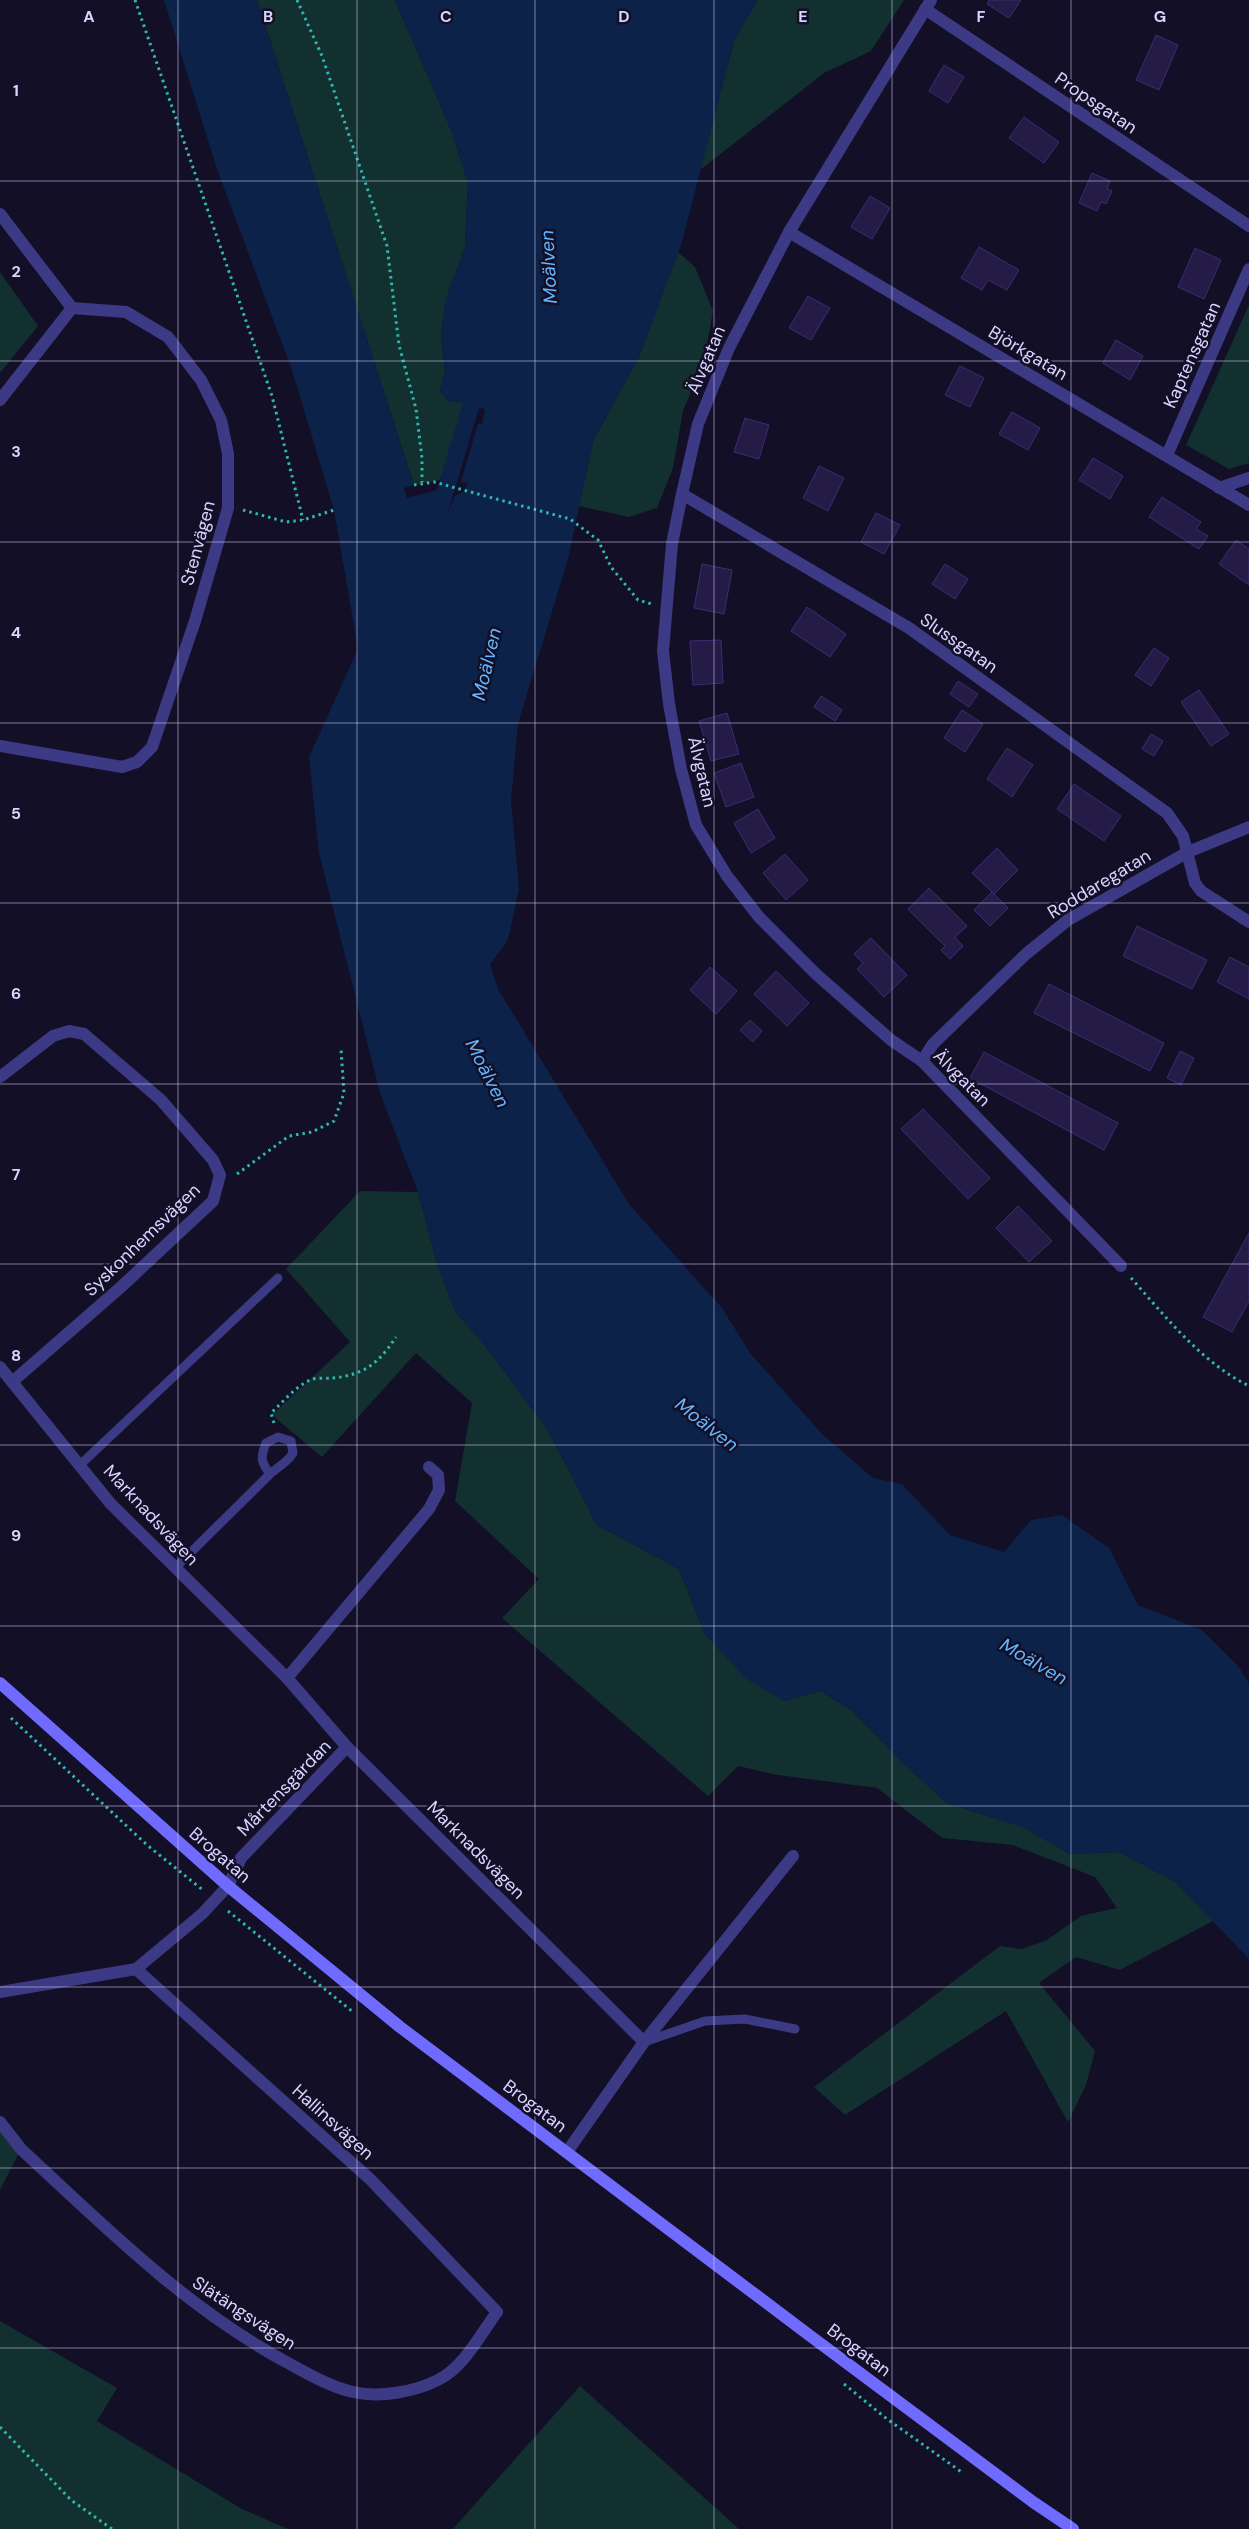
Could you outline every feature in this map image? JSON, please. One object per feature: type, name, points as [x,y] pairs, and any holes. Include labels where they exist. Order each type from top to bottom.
[{"type":"main road","name":"Brogatan","points":[[0,1683],[228,1886],[400,2026],[832,2352],[1033,2502],[1073,2529]]},
{"type":"street","name":"Propsgatan","points":[[928,4],[1249,226]]},
{"type":"street","name":"Älvgatan","points":[[928,4],[789,232],[729,348],[698,424],[672,544],[663,651],[669,704],[681,769],[696,825],[728,876],[759,917],[816,974],[891,1040],[922,1061],[1121,1266]]},
{"type":"street","points":[[0,214],[72,308],[0,400]]},
{"type":"street","name":"Björkgatan","points":[[789,232],[1249,505]]},
{"type":"street","name":"Kaptensgatan","points":[[1167,455],[1249,269]]},
{"type":"street","name":"Stenvägen","points":[[0,746],[122,767],[137,762],[152,747],[195,621],[228,508],[228,454],[221,420],[201,380],[168,337],[126,312],[72,308]]},
{"type":"street","points":[[1219,488],[1249,478]]},
{"type":"street","name":"Slussgatan","points":[[682,494],[917,634],[1166,813],[1183,836],[1192,877],[1201,891],[1249,922]]},
{"type":"street","name":"Roddaregatan","points":[[922,1061],[933,1044],[1018,961],[1068,920],[1188,852],[1249,827]]},
{"type":"street","name":"Syskonhemsvägen","points":[[0,1077],[53,1036],[69,1031],[84,1034],[161,1100],[213,1160],[220,1175],[213,1201],[121,1287],[12,1382]]},
{"type":"street","name":"Marknadsvägen","points":[[0,1367],[110,1503],[287,1678],[347,1747],[644,2042]]},
{"type":"street","points":[[287,1678],[430,1509],[439,1490],[438,1475],[430,1467]]},
{"type":"street","name":"Mårtensgärdan","points":[[136,1969],[202,1914],[228,1886],[240,1858],[347,1747]]},
{"type":"street","points":[[567,2152],[644,2042],[793,1856]]},
{"type":"street","points":[[0,1992],[136,1969]]},
{"type":"street","name":"Hallinsvägen","points":[[136,1969],[371,2180],[497,2312]]},
{"type":"street","name":"Slätängsvägen","points":[[0,2122],[21,2149],[181,2294],[253,2344],[309,2374],[354,2392],[406,2391],[439,2379],[459,2364],[497,2312]]},
{"type":"lane","points":[[80,1464],[278,1278]]},
{"type":"lane","points":[[176,1567],[270,1474],[288,1462],[293,1453],[291,1441],[278,1437],[266,1443],[261,1456],[261,1463],[270,1474]]},
{"type":"lane","points":[[644,2042],[705,2021],[745,2019],[795,2029]]},
{"type":"path","points":[[135,0],[272,396],[303,520]]},
{"type":"path","points":[[297,0],[322,56],[387,246],[399,345],[416,409],[422,458],[422,482]]},
{"type":"path","points":[[414,485],[422,482],[434,482],[570,519],[598,540],[611,567],[638,600],[668,605]]},
{"type":"path","points":[[228,508],[251,510],[286,522],[303,520],[334,510]]},
{"type":"path","points":[[216,1190],[289,1136],[312,1132],[334,1121],[344,1094],[341,1048]]},
{"type":"path","points":[[1121,1266],[1177,1330],[1230,1376],[1249,1386]]},
{"type":"path","points":[[278,1437],[271,1413],[294,1390],[311,1379],[336,1378],[362,1372],[383,1357],[396,1338]]},
{"type":"path","points":[[0,2427],[72,2500],[112,2529]]},
{"type":"green space","points":[[257,0],[395,0],[452,132],[468,183],[465,247],[446,299],[441,334],[445,371],[440,392],[464,403],[440,480],[414,485]]},
{"type":"green space","points":[[757,0],[904,0],[871,51],[824,73],[700,170],[734,41]]},
{"type":"green space","points":[[678,252],[695,267],[713,311],[704,360],[683,411],[673,468],[657,508],[629,517],[579,506],[593,441],[639,357]]},
{"type":"green space","points":[[0,272],[38,326],[0,373]]},
{"type":"green space","points":[[1249,305],[1249,463],[1229,469],[1186,445]]},
{"type":"green space","points":[[360,1191],[418,1192],[437,1263],[455,1311],[482,1342],[548,1430],[597,1525],[679,1569],[705,1634],[784,1701],[821,1691],[851,1710],[906,1766],[947,1803],[1023,1827],[1070,1854],[1119,1852],[1174,1881],[1213,1921],[1120,1970],[1076,1957],[1039,1983],[1095,2051],[1086,2085],[1068,2122],[1006,2011],[845,2115],[814,2087],[1000,1946],[1022,1949],[1047,1940],[1081,1916],[1117,1908],[1095,1877],[1013,1845],[942,1838],[877,1788],[778,1775],[738,1766],[708,1796],[502,1618],[539,1579],[455,1501],[472,1403],[416,1353],[322,1457],[272,1415],[350,1342],[286,1269]]},
{"type":"green space","points":[[0,2122],[21,2149],[0,2190]]},
{"type":"green space","points":[[0,2321],[117,2388],[97,2421],[242,2509],[288,2529],[0,2529]]},
{"type":"green space","points":[[580,2386],[739,2529],[453,2529]]},
{"type":"water","name":"Moälven","points":[[164,0],[257,0],[414,485],[404,488],[407,498],[437,490],[463,403],[448,401],[440,392],[445,371],[441,334],[446,299],[465,247],[468,183],[452,132],[395,0],[757,0],[734,41],[682,242],[639,357],[593,441],[568,559],[518,724],[511,800],[519,889],[508,940],[490,964],[498,989],[629,1204],[722,1308],[750,1353],[823,1435],[873,1478],[902,1484],[950,1535],[1004,1552],[1031,1520],[1062,1515],[1109,1548],[1138,1605],[1202,1630],[1238,1666],[1249,1683],[1249,1959],[1174,1881],[1119,1852],[1070,1854],[1023,1827],[947,1803],[906,1766],[851,1710],[821,1691],[784,1701],[745,1678],[705,1634],[679,1569],[597,1525],[548,1430],[482,1342],[455,1311],[437,1263],[418,1192],[380,1093],[319,853],[309,757],[358,649],[334,510],[292,370],[217,169]],"holes":[[[479,408],[485,409],[482,424],[478,423],[461,482],[468,483],[464,491],[455,496],[448,512]]]},
{"type":"building","points":[[989,0],[1021,0],[1009,18],[987,4]]},
{"type":"building","points":[[1156,35],[1178,45],[1159,90],[1136,80]]},
{"type":"building","points":[[944,65],[964,77],[948,103],[929,91]]},
{"type":"building","points":[[1024,117],[1059,142],[1044,163],[1009,138]]},
{"type":"building","points":[[1092,173],[1110,181],[1107,189],[1112,191],[1106,204],[1101,202],[1097,211],[1079,203]]},
{"type":"building","points":[[870,196],[890,208],[872,239],[851,227]]},
{"type":"building","points":[[979,247],[1019,270],[1007,290],[988,280],[982,290],[961,278]]},
{"type":"building","points":[[1195,248],[1221,260],[1204,299],[1178,287]]},
{"type":"building","points":[[808,296],[830,308],[811,340],[789,328]]},
{"type":"building","points":[[1116,340],[1143,356],[1130,380],[1103,363]]},
{"type":"building","points":[[960,366],[984,378],[970,407],[945,395]]},
{"type":"building","points":[[1012,412],[1040,428],[1028,450],[999,434]]},
{"type":"building","points":[[745,418],[769,425],[759,459],[734,452]]},
{"type":"building","points":[[1093,458],[1123,476],[1110,499],[1079,480]]},
{"type":"building","points":[[819,466],[844,478],[828,511],[803,498]]},
{"type":"building","points":[[1162,497],[1201,522],[1196,529],[1208,536],[1199,549],[1149,517]]},
{"type":"building","points":[[876,513],[900,525],[884,554],[861,542]]},
{"type":"building","points":[[1236,540],[1249,549],[1249,585],[1219,564]]},
{"type":"building","points":[[702,564],[732,570],[724,614],[694,608]]},
{"type":"building","points":[[945,564],[968,579],[955,599],[932,584]]},
{"type":"building","points":[[807,607],[846,634],[830,657],[791,631]]},
{"type":"building","points":[[721,640],[723,683],[693,685],[690,641]]},
{"type":"building","points":[[1154,648],[1169,658],[1151,686],[1135,675]]},
{"type":"building","points":[[958,681],[978,694],[969,707],[950,694]]},
{"type":"building","points":[[1199,690],[1229,734],[1211,746],[1181,702]]},
{"type":"building","points":[[821,696],[842,710],[835,721],[814,707]]},
{"type":"building","points":[[962,710],[983,724],[965,752],[944,738]]},
{"type":"building","points":[[727,713],[739,754],[711,761],[699,721]]},
{"type":"building","points":[[1151,734],[1163,741],[1154,756],[1142,749]]},
{"type":"building","points":[[1007,748],[1033,765],[1012,797],[987,779]]},
{"type":"building","points":[[741,763],[754,797],[726,807],[714,773]]},
{"type":"building","points":[[1074,784],[1121,816],[1104,841],[1057,809]]},
{"type":"building","points":[[758,809],[775,838],[751,853],[734,823]]},
{"type":"building","points":[[997,848],[1018,870],[994,894],[972,873]]},
{"type":"building","points":[[785,854],[808,880],[786,900],[763,873]]},
{"type":"building","points":[[929,888],[967,926],[955,937],[963,946],[950,959],[941,950],[945,946],[908,909]]},
{"type":"building","points":[[992,892],[1008,908],[990,926],[974,910]]},
{"type":"building","points":[[1137,926],[1207,960],[1192,989],[1123,956]]},
{"type":"building","points":[[871,938],[907,975],[884,997],[857,969],[863,963],[854,954]]},
{"type":"building","points":[[1230,957],[1249,967],[1249,999],[1217,982]]},
{"type":"building","points":[[710,967],[737,991],[716,1014],[690,990]]},
{"type":"building","points":[[776,971],[809,1003],[787,1026],[754,994]]},
{"type":"building","points":[[1049,984],[1164,1043],[1150,1071],[1034,1013]]},
{"type":"building","points":[[750,1020],[762,1031],[753,1042],[740,1030]]},
{"type":"building","points":[[1180,1051],[1194,1058],[1181,1085],[1167,1078]]},
{"type":"building","points":[[984,1052],[1118,1123],[1104,1150],[970,1078]]},
{"type":"building","points":[[923,1109],[990,1178],[968,1199],[901,1129]]},
{"type":"building","points":[[1018,1206],[1052,1241],[1029,1262],[996,1228]]},
{"type":"building","points":[[1249,1233],[1249,1301],[1232,1332],[1203,1317]]}]
